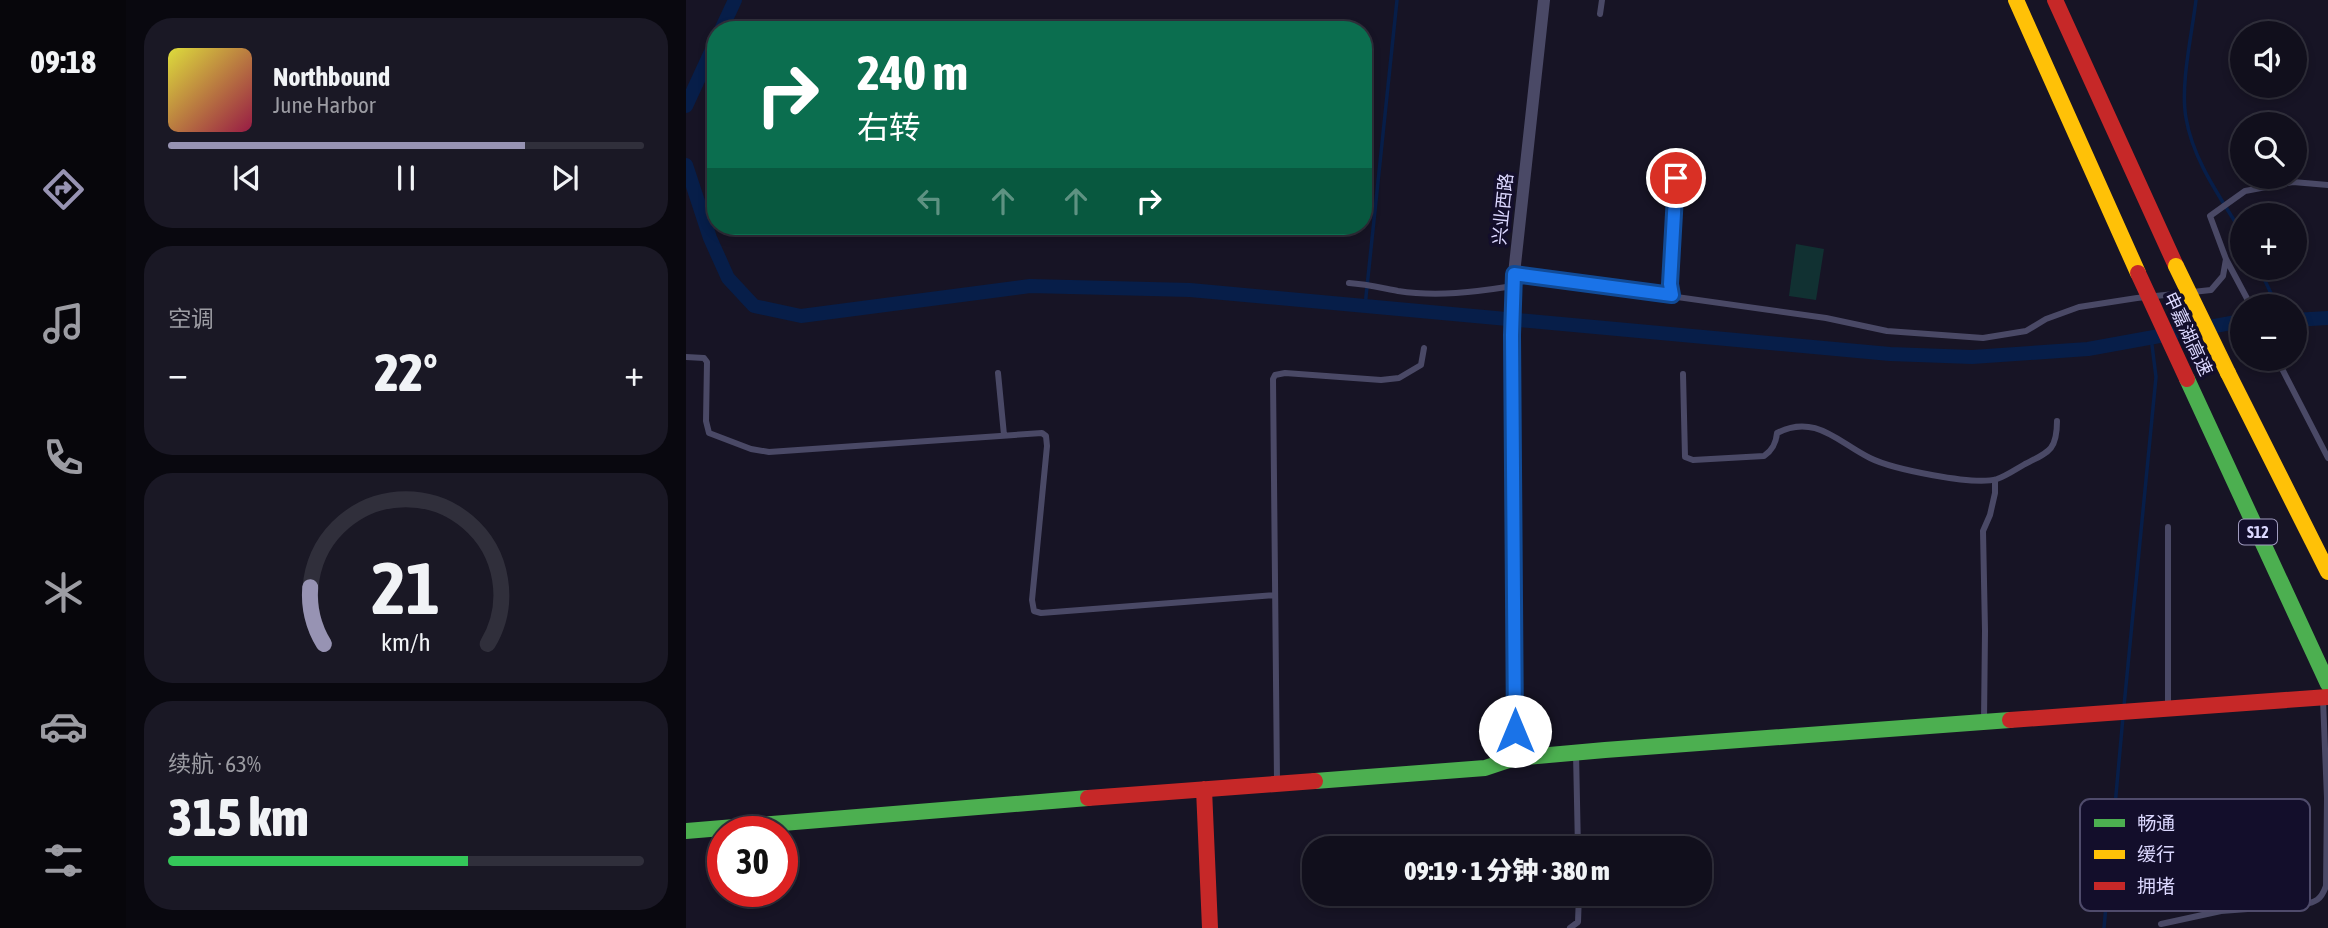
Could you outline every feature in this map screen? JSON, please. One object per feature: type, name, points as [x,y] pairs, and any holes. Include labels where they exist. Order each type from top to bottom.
[{"type":"main road","name":"申嘉湖高速","points":[[2016,0],[2326,692]]},
{"type":"main road","name":"申嘉湖高速","points":[[2055,0],[2176,266],[2328,572]]},
{"type":"main road","points":[[686,831],[1485,768],[1515,758],[1576,752],[2168,708],[2326,692]]},
{"type":"main road","points":[[1205,789],[1209,928]]},
{"type":"street","name":"兴业西路","points":[[1515,758],[1513,284],[1544,0]]},
{"type":"lane","points":[[1600,14],[1602,0]]},
{"type":"lane","points":[[1672,295],[1670,284],[1677,152]]},
{"type":"lane","points":[[2244,294],[2226,259],[2210,216],[2245,191],[2293,182],[2328,185]]},
{"type":"lane","points":[[1349,283],[1440,294],[1474,292],[1513,284],[1672,295],[1826,318],[1887,331],[1983,338],[2025,331],[2046,319],[2079,307],[2211,290],[2223,276],[2226,259]]},
{"type":"lane","points":[[1277,783],[1273,379],[1275,374],[1285,373],[1381,380],[1399,378],[1421,365],[1424,348]]},
{"type":"lane","points":[[686,357],[704,358],[707,362],[706,421],[709,433],[751,449],[769,452],[1042,433],[1046,436],[1046,446],[1031,600],[1034,611],[1041,613],[1275,595]]},
{"type":"lane","points":[[2283,371],[2328,458]]},
{"type":"lane","points":[[999,373],[1004,435]]},
{"type":"lane","points":[[1683,374],[1685,457],[1693,460],[1764,456],[1776,442],[1777,433],[1787,428],[1810,427],[1835,435],[1871,459],[1894,467],[1942,478],[1996,480],[2053,447],[2057,439],[2057,421]]},
{"type":"lane","points":[[1984,721],[1983,531],[1990,515],[1996,480]]},
{"type":"lane","points":[[2168,527],[2168,708]]},
{"type":"lane","points":[[2310,903],[2322,897],[2326,886],[2326,692]]},
{"type":"lane","points":[[1576,752],[1578,836]]},
{"type":"lane","points":[[1570,928],[1578,922],[1579,906]]},
{"type":"lane","points":[[2161,924],[2221,911]]},
{"type":"green space","points":[[1796,244],[1824,249],[1816,300],[1789,296]]},
{"type":"waterway","points":[[725,21],[735,0]]},
{"type":"waterway","points":[[1365,306],[1397,0]]},
{"type":"waterway","points":[[2196,0],[2185,75],[2186,118],[2201,163],[2230,214]]},
{"type":"waterway","points":[[686,106],[707,60]]},
{"type":"waterway","points":[[686,165],[707,229]]},
{"type":"waterway","points":[[709,235],[728,278],[754,306],[801,316],[1030,286],[1190,290],[1890,354],[1972,357],[2088,349],[2230,323]]},
{"type":"waterway","points":[[2265,280],[2271,294]]},
{"type":"waterway","points":[[2307,319],[2328,318]]},
{"type":"waterway","points":[[2124,706],[2156,377],[2151,337]]},
{"type":"waterway","points":[[2116,799],[2123,717]]},
{"type":"waterway","points":[[2104,928],[2106,911]]},
{"type":"traffic: fast","points":[[2187,379],[2328,684]]},
{"type":"traffic: fast","points":[[1315,781],[1485,768],[1515,758],[1605,750],[2010,720]]},
{"type":"traffic: fast","points":[[686,831],[1088,798]]},
{"type":"traffic: slow","points":[[2016,0],[2138,273]]},
{"type":"traffic: slow","points":[[2176,266],[2228,373]]},
{"type":"traffic: slow","points":[[2228,373],[2328,572]]},
{"type":"traffic: jam","points":[[2055,0],[2176,266]]},
{"type":"traffic: jam","points":[[2138,273],[2187,379]]},
{"type":"traffic: jam","points":[[2010,720],[2328,697]]},
{"type":"traffic: jam","points":[[1088,798],[1315,781]]},
{"type":"traffic: jam","points":[[1204,789],[1210,928]]},
{"type":"route","points":[[1515,731],[1512,335],[1514,274],[1672,295],[1670,284],[1676,178]]}]
